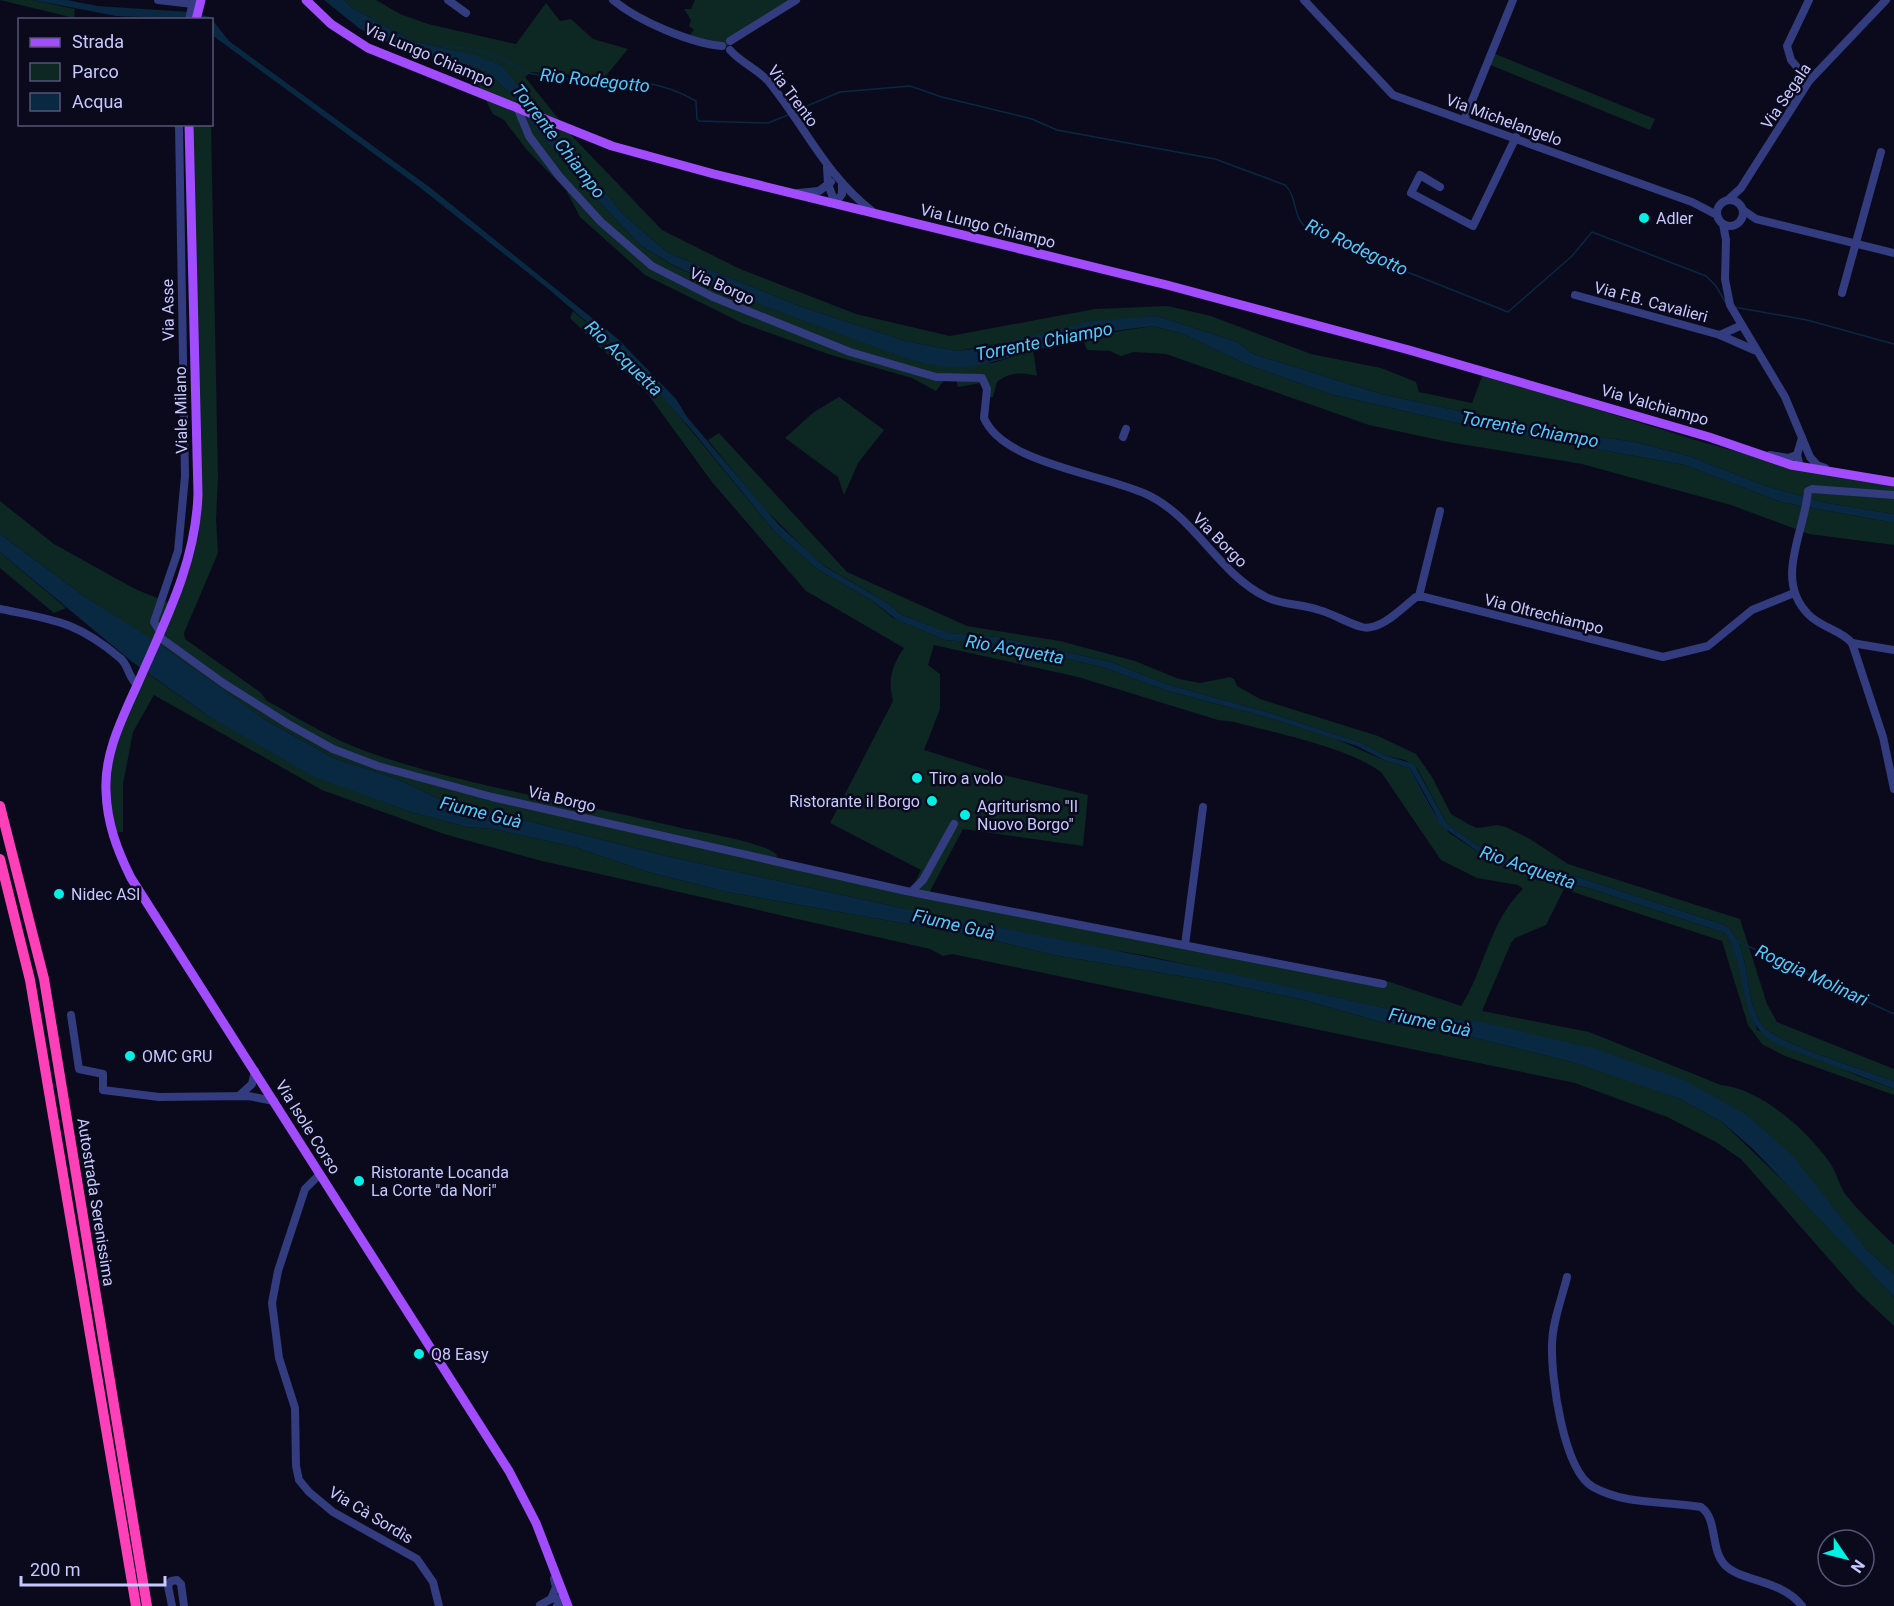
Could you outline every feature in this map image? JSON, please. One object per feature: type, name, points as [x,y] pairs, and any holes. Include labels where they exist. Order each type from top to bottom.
[{"type":"highway","name":"Autostrada Serenissima","points":[[0,806],[44,979],[147,1606]]},
{"type":"highway","name":"Autostrada Serenissima","points":[[0,859],[30,980],[136,1606]]},
{"type":"main road","name":"Via Lungo Chiampo","points":[[306,0],[332,24],[359,43],[612,146],[1409,350]]},
{"type":"main road","points":[[196,18],[198,2]]},
{"type":"main road","name":"Viale Milano","points":[[137,684],[187,567],[197,515],[189,126]]},
{"type":"main road","name":"Via Valchiampo","points":[[1409,350],[1709,436],[1800,467],[1894,482]]},
{"type":"main road","name":"Via Isole Corso","points":[[137,684],[117,731],[107,770],[105,790],[111,832],[131,878],[509,1471],[525,1498],[567,1602]]},
{"type":"street","points":[[158,0],[198,2],[190,18]]},
{"type":"street","points":[[448,0],[466,13]]},
{"type":"street","name":"Via Trento","points":[[613,0],[644,19],[687,36],[728,46],[768,80],[827,166],[841,183],[873,212]]},
{"type":"street","points":[[728,46],[796,0]]},
{"type":"street","points":[[1299,0],[1322,20]]},
{"type":"street","points":[[1304,0],[1322,20]]},
{"type":"street","points":[[1465,118],[1513,0]]},
{"type":"street","points":[[1809,0],[1787,46],[1791,60],[1809,81]]},
{"type":"street","name":"Via Segala","points":[[1719,204],[1730,199],[1741,188],[1809,81],[1886,0]]},
{"type":"street","name":"Via Michelangelo","points":[[1322,20],[1393,95],[1465,118],[1703,206],[1717,215]]},
{"type":"street","name":"Via Borgo","points":[[517,108],[529,136],[559,176],[608,229],[652,266],[713,297],[850,352],[936,377],[977,377],[985,381],[987,389],[983,415],[997,435],[1031,456],[1153,497],[1201,536],[1228,571],[1266,597],[1284,603],[1314,608],[1369,628],[1379,624],[1419,596]]},
{"type":"street","name":"Via Asse","points":[[159,636],[154,622],[178,550],[185,476],[179,126]]},
{"type":"street","points":[[1440,187],[1420,176],[1411,193],[1473,226],[1516,137]]},
{"type":"street","points":[[1842,293],[1881,152]]},
{"type":"street","points":[[827,166],[828,184],[835,203]]},
{"type":"street","points":[[796,193],[814,192],[837,181],[841,183],[842,194],[835,203]]},
{"type":"street","name":"Via Segala","points":[[1726,240],[1738,223],[1741,188]]},
{"type":"street","points":[[1730,199],[1756,219],[1894,253]]},
{"type":"street","points":[[1719,204],[1717,215],[1723,224],[1726,240],[1726,291],[1740,326],[1785,397],[1809,453],[1817,465],[1849,475]]},
{"type":"street","name":"Via Michelangelo","points":[[1703,206],[1719,204]]},
{"type":"street","points":[[1723,224],[1756,219]]},
{"type":"street","name":"Via F.B. Cavalieri","points":[[1575,296],[1720,335],[1756,351]]},
{"type":"street","name":"Via F.B. Cavalieri","points":[[1720,335],[1740,326]]},
{"type":"street","points":[[1800,467],[1797,455],[1802,438]]},
{"type":"street","points":[[1754,452],[1788,458],[1797,455]]},
{"type":"street","points":[[1800,467],[1809,453]]},
{"type":"street","points":[[1894,495],[1812,489],[1808,495],[1802,518],[1793,562],[1794,592],[1808,614],[1818,623],[1846,637],[1852,643],[1883,737],[1894,789]]},
{"type":"street","points":[[1419,596],[1440,511]]},
{"type":"street","name":"Via Oltrechiampo","points":[[1419,596],[1663,657],[1708,646],[1752,610],[1794,592]]},
{"type":"street","points":[[0,609],[72,625],[126,663],[131,679],[137,684]]},
{"type":"street","name":"Via Borgo","points":[[159,636],[224,683],[288,724],[333,749],[378,766],[503,800],[912,891],[1383,984]]},
{"type":"street","points":[[1852,643],[1894,650]]},
{"type":"street","points":[[1185,945],[1203,807]]},
{"type":"street","points":[[912,891],[923,880],[954,824]]},
{"type":"street","points":[[71,1015],[79,1070],[103,1074],[103,1090],[159,1097],[238,1096],[274,1101]]},
{"type":"street","points":[[238,1096],[247,1090],[254,1080],[254,1070]]},
{"type":"street","points":[[247,1090],[265,1087]]},
{"type":"street","points":[[258,1097],[265,1087]]},
{"type":"street","name":"Via Cà Sordìs","points":[[320,1173],[305,1189],[278,1270],[272,1303],[279,1358],[296,1408],[296,1466],[299,1480],[333,1512],[417,1559],[433,1582],[439,1606]]},
{"type":"street","points":[[1567,1277],[1551,1347],[1564,1432],[1581,1476],[1591,1485],[1629,1501],[1701,1507],[1708,1514],[1716,1550],[1726,1567],[1780,1589],[1802,1606]]},
{"type":"street","points":[[540,1605],[551,1599],[556,1587],[552,1566]]},
{"type":"street","points":[[172,1606],[168,1586],[171,1581],[177,1580],[181,1584],[184,1606]]},
{"type":"street","points":[[551,1599],[567,1602]]},
{"type":"street","points":[[556,1606],[567,1602]]},
{"type":"street","points":[[534,1606],[546,1606]]},
{"type":"green space","points":[[0,0],[33,0],[75,9],[74,18]]},
{"type":"green space","points":[[344,0],[376,0],[400,14],[428,24],[516,44],[546,3],[560,21],[571,19],[593,39],[628,49],[605,77],[531,72],[525,77],[573,137],[662,230],[740,269],[856,314],[950,336],[1095,309],[1168,306],[1211,316],[1311,354],[1381,368],[1416,382],[1419,392],[1472,403],[1483,374],[1702,442],[1815,472],[1894,482],[1894,514],[1822,502],[1763,485],[1689,456],[1635,442],[1538,428],[1381,394],[1253,354],[1237,342],[1157,316],[957,351],[905,341],[799,306],[668,253],[623,214],[545,116],[488,62],[458,51],[413,41],[352,8]]},
{"type":"green space","points":[[695,0],[801,0],[735,38],[724,50],[688,37],[694,30],[689,26],[691,20],[684,9],[691,9]]},
{"type":"green space","points":[[1493,53],[1655,119],[1650,130],[1488,64]]},
{"type":"green space","points":[[468,65],[487,72],[513,96],[529,121],[586,188],[640,245],[672,265],[743,298],[926,364],[993,363],[1033,350],[1037,376],[1021,374],[1007,376],[997,382],[993,397],[986,397],[981,383],[958,387],[956,379],[946,378],[936,391],[912,378],[828,354],[742,323],[645,275],[580,217],[566,190],[527,150],[504,120],[493,114]]},
{"type":"green space","points":[[189,126],[211,126],[218,553],[184,633],[185,639],[260,692],[267,701],[342,742],[405,764],[481,784],[745,841],[770,850],[777,855],[775,862],[911,891],[921,870],[830,823],[893,701],[892,674],[896,661],[904,648],[806,591],[712,482],[647,393],[570,318],[573,311],[624,354],[666,400],[775,532],[817,569],[871,600],[893,618],[945,640],[1011,646],[1102,667],[1168,691],[1266,717],[1336,739],[1386,761],[1410,768],[1427,802],[1448,832],[1481,854],[1500,863],[1536,871],[1556,881],[1588,888],[1725,933],[1739,966],[1757,1030],[1858,1076],[1894,1089],[1894,1095],[1785,1056],[1762,1044],[1748,1025],[1722,941],[1564,889],[1546,925],[1515,938],[1511,943],[1482,1011],[1589,1032],[1721,1085],[1752,1094],[1767,1103],[1809,1137],[1830,1163],[1846,1195],[1894,1245],[1894,1274],[1866,1249],[1747,1115],[1456,1019],[1420,1016],[1143,955],[1061,942],[666,856],[437,798],[395,778],[335,759],[267,721],[88,599],[0,534],[0,501],[54,544],[135,589],[172,604],[197,519]],"holes":[[[934,645],[1078,677],[1218,720],[1310,742],[1367,763],[1381,772],[1441,860],[1477,878],[1518,885],[1523,889],[1502,916],[1461,1006],[1390,982],[929,893],[963,829],[1083,846],[1088,795],[1003,775],[924,750],[940,709],[940,674],[928,665]]]},
{"type":"green space","points":[[1153,326],[1183,334],[1246,364],[1330,394],[1474,427],[1685,465],[1781,502],[1894,523],[1894,545],[1809,534],[1731,505],[1582,464],[1448,442],[1369,425],[1166,354],[1134,352],[1121,356],[1110,351],[1087,350],[1082,337]]},
{"type":"green space","points":[[839,397],[884,430],[858,463],[844,495],[838,477],[785,438],[814,412]]},
{"type":"green space","points":[[719,433],[847,572],[967,626],[1060,641],[1135,661],[1179,679],[1200,683],[1230,677],[1234,679],[1237,686],[1260,699],[1378,736],[1416,754],[1432,777],[1451,814],[1470,825],[1477,828],[1497,825],[1506,827],[1530,839],[1568,864],[1740,919],[1767,1004],[1777,1022],[1894,1069],[1894,1081],[1804,1049],[1786,1041],[1763,1026],[1752,1002],[1740,946],[1734,934],[1725,925],[1544,866],[1509,860],[1483,849],[1447,824],[1417,768],[1405,760],[1387,756],[1359,742],[1267,712],[1166,684],[1111,662],[998,637],[948,633],[900,614],[889,604],[818,562],[760,504],[708,440]]},
{"type":"green space","points":[[0,552],[66,608],[54,613],[0,568]]},
{"type":"green space","points":[[143,670],[207,715],[379,800],[411,812],[467,827],[493,829],[575,847],[648,872],[727,892],[976,936],[1054,955],[1223,983],[1304,1000],[1381,1022],[1471,1037],[1572,1062],[1678,1098],[1722,1122],[1799,1196],[1894,1297],[1894,1326],[1858,1292],[1741,1159],[1716,1142],[1667,1117],[1575,1083],[952,954],[943,956],[930,949],[542,861],[444,834],[322,790],[154,695],[133,732],[123,784],[123,832],[112,833],[108,812],[110,753]]},
{"type":"water","points":[[33,0],[67,0],[97,6],[190,12],[211,18],[164,18],[116,16]]},
{"type":"water","points":[[324,0],[344,0],[352,8],[413,41],[475,55],[502,66],[623,214],[668,253],[799,306],[905,341],[957,351],[986,347],[1092,321],[1157,316],[1237,342],[1253,354],[1381,394],[1538,428],[1635,442],[1689,456],[1763,485],[1822,502],[1894,514],[1894,523],[1781,502],[1685,465],[1474,427],[1330,394],[1246,364],[1183,334],[1153,326],[1099,333],[981,365],[955,368],[926,364],[894,354],[743,298],[671,264],[640,245],[586,188],[529,121],[513,96],[487,72],[468,65],[426,56],[388,42],[360,29]]},
{"type":"water","points":[[213,21],[229,41],[432,189],[618,339],[676,399],[687,417],[779,525],[824,566],[889,604],[900,614],[949,633],[998,637],[1111,662],[1166,684],[1267,712],[1359,742],[1387,756],[1414,764],[1447,824],[1483,849],[1509,860],[1544,866],[1725,925],[1734,934],[1740,946],[1752,1002],[1763,1026],[1786,1041],[1804,1049],[1894,1081],[1894,1089],[1779,1045],[1765,1036],[1755,1024],[1749,1010],[1738,962],[1725,933],[1588,888],[1541,877],[1536,871],[1500,863],[1481,854],[1443,827],[1410,768],[1386,761],[1357,746],[1266,717],[1168,691],[1102,667],[1011,646],[945,640],[897,620],[871,600],[817,569],[775,532],[690,428],[624,354],[551,291],[418,186],[213,36]]},
{"type":"water","name":"Fiume Guà","points":[[0,534],[88,599],[155,641],[267,721],[335,759],[395,778],[437,798],[666,856],[901,908],[1223,972],[1420,1016],[1477,1021],[1593,1048],[1684,1080],[1747,1115],[1793,1156],[1866,1249],[1894,1274],[1894,1297],[1753,1149],[1722,1122],[1678,1098],[1572,1062],[1471,1037],[1381,1022],[1304,1000],[1223,983],[1054,955],[976,936],[727,892],[648,872],[575,847],[493,829],[467,827],[411,812],[312,776],[207,715],[131,661],[0,552]]},
{"type":"waterway","name":"Rio Rodegotto","points":[[442,47],[468,48],[485,52],[526,72],[550,77],[654,84],[696,101],[699,121],[768,123],[788,115]]},
{"type":"waterway","name":"Torrente Chiampo","points":[[492,54],[498,65]]},
{"type":"waterway","name":"Rio Rodegotto","points":[[795,111],[840,92],[910,86],[942,97],[1032,119],[1057,130],[1215,159],[1285,185],[1292,195],[1299,219],[1307,228],[1382,262],[1508,312],[1572,256],[1592,232],[1706,276],[1716,286],[1727,305]]},
{"type":"waterway","name":"Rio Rodegotto","points":[[1734,307],[1807,320],[1894,344]]},
{"type":"waterway","name":"Rio Acquetta","points":[[1408,767],[1436,818],[1447,831]]},
{"type":"waterway","name":"Rio Acquetta","points":[[1731,940],[1736,959]]},
{"type":"waterway","name":"Roggia Molinari","points":[[1737,941],[1894,1014]]},
{"type":"waterway","name":"Rio Acquetta","points":[[1750,1013],[1756,1028]]},
{"type":"place","name":"Adler","points":[[1644,218]]},
{"type":"place","name":"Tiro a volo","points":[[917,778]]},
{"type":"place","name":"Ristorante il Borgo","points":[[932,801]]},
{"type":"place","name":"Agriturismo \"Il Nuovo Borgo\"","points":[[965,815]]},
{"type":"place","name":"Nidec ASI","points":[[59,894]]},
{"type":"place","name":"OMC GRU","points":[[130,1056]]},
{"type":"place","name":"Ristorante Locanda La Corte \"da Nori\"","points":[[359,1181]]},
{"type":"place","name":"Q8 Easy","points":[[419,1354]]}]
